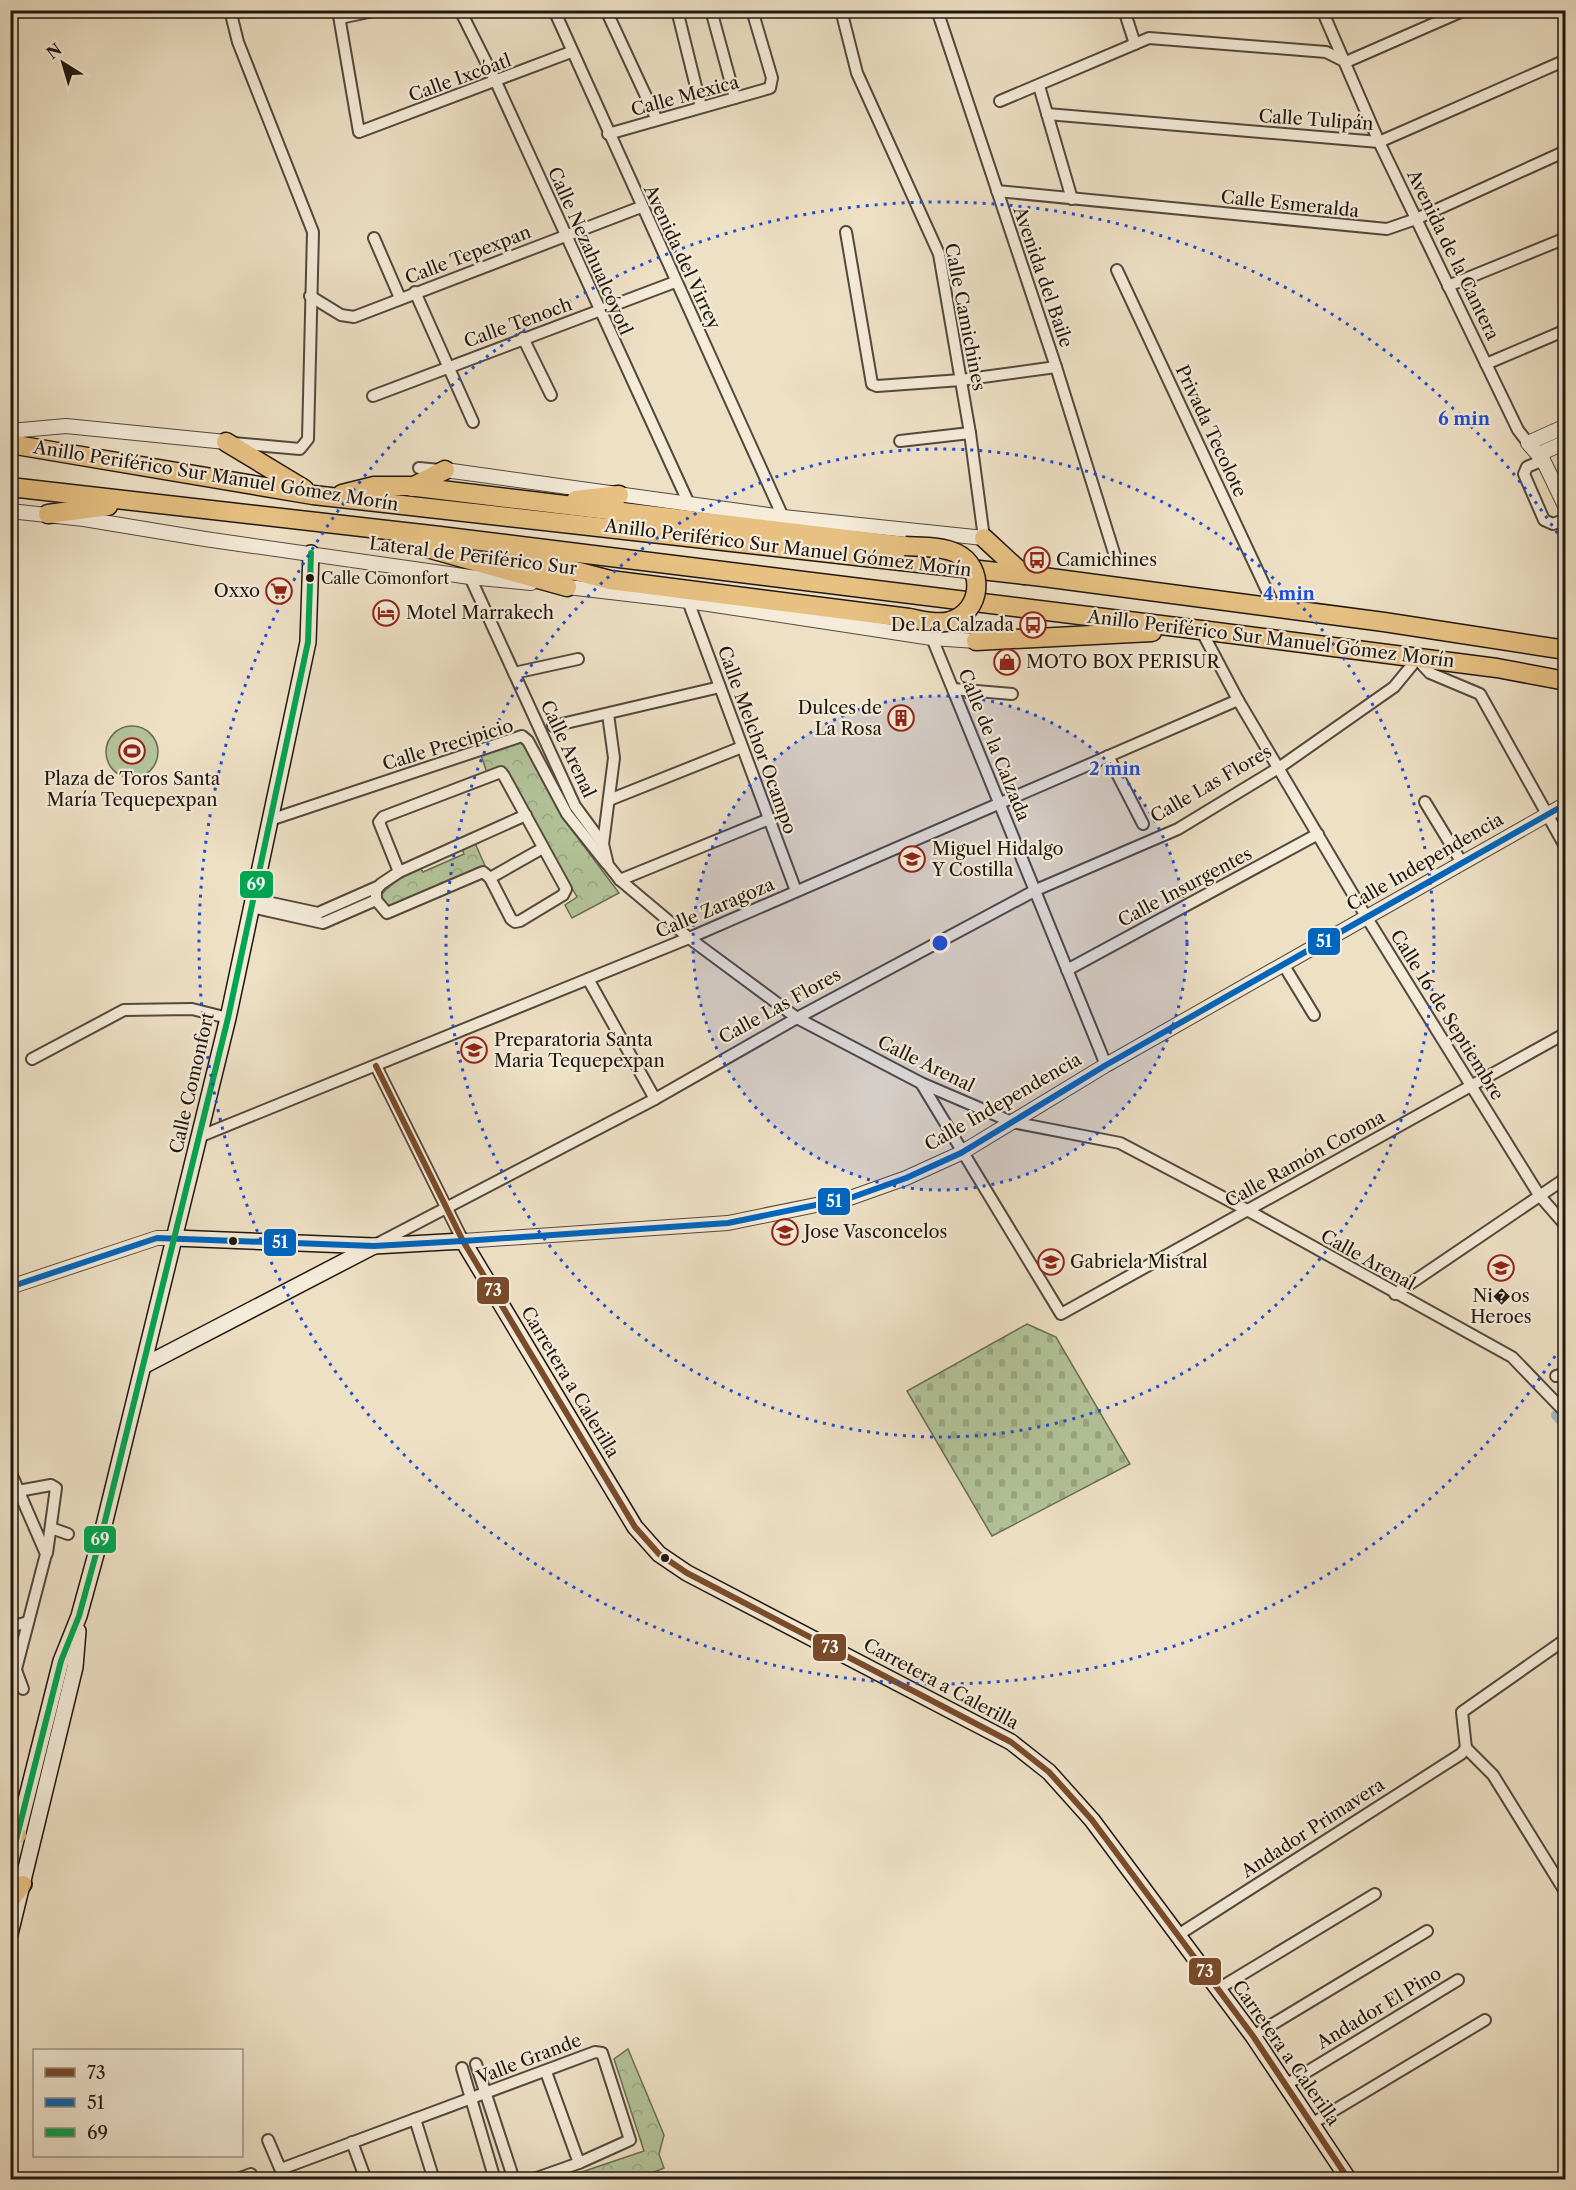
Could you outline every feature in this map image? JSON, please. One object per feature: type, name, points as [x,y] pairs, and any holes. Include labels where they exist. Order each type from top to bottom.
[{"type":"highway","points":[[226,442],[313,495]]},
{"type":"highway","name":"Anillo Periférico Sur Manuel Gómez Morín","points":[[10,444],[313,495],[1024,575],[1566,650]]},
{"type":"highway","points":[[412,487],[445,470]]},
{"type":"highway","points":[[334,497],[374,486],[412,487],[906,546],[958,554],[971,566],[977,584],[973,602],[966,612],[943,623],[610,580],[440,536]]},
{"type":"highway","name":"Anillo Periférico Sur Manuel Gómez Morín","points":[[10,487],[440,536],[1201,630],[1497,668],[1566,681]]},
{"type":"highway","points":[[549,504],[619,495]]},
{"type":"highway","points":[[48,514],[136,502]]},
{"type":"highway","points":[[349,526],[567,587]]},
{"type":"highway","points":[[984,538],[1024,575]]},
{"type":"highway","points":[[976,640],[1201,630]]},
{"type":"main road","name":"Calle Comonfort","points":[[10,1864],[14,1838],[61,1661],[79,1616],[145,1365],[174,1238],[201,1136],[308,642],[311,553]]},
{"type":"main road","name":"Calle Independencia","points":[[174,1238],[375,1246],[463,1241]]},
{"type":"main road","name":"Carretera a Calerilla","points":[[463,1241],[635,1527],[659,1554],[687,1573],[1011,1742],[1049,1772],[1092,1820],[1253,2036],[1349,2180]]},
{"type":"main road","name":"Calle Las Flores","points":[[145,1365],[375,1246]]},
{"type":"main road","name":"Calle Comonfort","points":[[10,1934],[75,1667],[79,1616]]},
{"type":"main road","points":[[10,1902],[23,1884]]},
{"type":"street","points":[[10,430],[66,426],[300,449],[305,446],[308,440],[313,232],[238,42],[230,10]]},
{"type":"street","points":[[339,14],[378,10]]},
{"type":"street","name":"Calle Nezahualcóyotl","points":[[460,10],[496,82],[598,310],[690,506]]},
{"type":"street","name":"Avenida del Virrey","points":[[554,10],[608,134],[783,517]]},
{"type":"street","points":[[606,10],[657,120]]},
{"type":"street","points":[[676,10],[701,107]]},
{"type":"street","points":[[711,10],[735,98]]},
{"type":"street","name":"Calle Mexica","points":[[608,134],[770,88],[772,78],[752,10]]},
{"type":"street","name":"Calle Camichines","points":[[842,10],[857,73],[939,254],[970,434],[984,538]]},
{"type":"street","points":[[1124,10],[1135,44]]},
{"type":"street","name":"Avenida de la Cantera","points":[[1322,10],[1379,142],[1518,430],[1541,457],[1566,508]]},
{"type":"street","points":[[1000,101],[1149,38],[1326,52],[1346,62],[1466,10]]},
{"type":"street","name":"Avenida del Baile","points":[[940,11],[1115,556]]},
{"type":"street","name":"Calle Ixcóatl","points":[[339,14],[359,132],[571,52]]},
{"type":"street","name":"Calle Tulipán","points":[[1047,114],[1379,142],[1566,60]]},
{"type":"street","points":[[1039,86],[1072,199]]},
{"type":"street","name":"Calle Esmeralda","points":[[997,191],[1380,229],[1416,219],[1566,151]]},
{"type":"street","name":"Calle Tepexpan","points":[[310,296],[347,317],[641,207]]},
{"type":"street","points":[[846,232],[872,384],[877,386],[961,380],[1056,367]]},
{"type":"street","points":[[374,238],[400,298]]},
{"type":"street","points":[[1448,286],[1566,238]]},
{"type":"street","name":"Privada Tecolote","points":[[1117,270],[1275,608]]},
{"type":"street","name":"Calle Tenoch","points":[[373,396],[675,282]]},
{"type":"street","points":[[415,292],[473,422]]},
{"type":"street","points":[[1486,364],[1566,330]]},
{"type":"street","points":[[523,338],[551,395]]},
{"type":"street","points":[[1528,443],[1566,426]]},
{"type":"street","points":[[900,441],[970,434]]},
{"type":"street","points":[[1566,442],[1527,467],[1524,474],[1544,520],[1553,524],[1566,519]]},
{"type":"street","points":[[419,468],[690,506],[984,538]]},
{"type":"street","name":"Lateral de Periférico Sur","points":[[10,512],[48,514],[470,577],[688,601],[932,638],[976,640]]},
{"type":"street","name":"Calle Arenal","points":[[470,577],[575,806],[603,844],[608,865],[620,880],[689,938],[796,1018],[921,1083],[1012,1122],[1120,1143],[1247,1210],[1512,1357],[1566,1413]]},
{"type":"street","name":"Calle Melchor Ocampo","points":[[688,601],[796,891]]},
{"type":"street","name":"Calle 16 de Septiembre","points":[[1201,630],[1238,700],[1280,767],[1367,918],[1539,1196],[1566,1226]]},
{"type":"street","name":"Calle de la Calzada","points":[[932,638],[1106,1065]]},
{"type":"street","points":[[514,673],[578,659]]},
{"type":"street","points":[[1417,659],[1430,673],[1480,694],[1566,848]]},
{"type":"street","name":"Calle Las Flores","points":[[375,1246],[445,1207],[655,1099],[796,1018],[1036,890],[1178,829],[1280,767],[1394,687],[1417,659]]},
{"type":"street","points":[[553,726],[720,687]]},
{"type":"street","points":[[953,689],[1012,694]]},
{"type":"street","name":"Calle Zaragoza","points":[[201,1136],[689,938],[1238,700]]},
{"type":"street","points":[[603,844],[614,758],[608,714]]},
{"type":"street","name":"Calle Precipicio","points":[[270,820],[522,736],[528,741],[567,814],[608,865]]},
{"type":"street","points":[[609,800],[742,747]]},
{"type":"street","points":[[1108,756],[1143,824]]},
{"type":"street","points":[[377,887],[376,900],[384,910],[392,913],[480,872],[490,878],[511,919],[515,922],[566,891],[501,772],[379,820],[399,872]]},
{"type":"street","points":[[1425,802],[1462,863]]},
{"type":"street","name":"Calle Independencia","points":[[463,1241],[728,1223],[850,1198],[906,1178],[961,1153],[1106,1065],[1566,804]]},
{"type":"street","points":[[252,903],[284,906],[318,913],[377,887],[399,872],[526,815]]},
{"type":"street","points":[[620,880],[769,819]]},
{"type":"street","name":"Calle Insurgentes","points":[[1067,970],[1318,834]]},
{"type":"street","points":[[490,878],[543,848]]},
{"type":"street","points":[[252,903],[322,923],[376,900]]},
{"type":"street","points":[[1283,964],[1314,1015]]},
{"type":"street","points":[[588,980],[655,1099]]},
{"type":"street","points":[[32,1059],[124,1010],[192,1010],[228,1018]]},
{"type":"street","name":"Calle Ramón Corona","points":[[961,1153],[1061,1314],[1566,1033]]},
{"type":"street","points":[[376,1066],[463,1241]]},
{"type":"street","points":[[921,1083],[961,1153]]},
{"type":"street","points":[[1395,1294],[1566,1178]]},
{"type":"street","name":"Calle Independencia","points":[[10,1287],[157,1238],[174,1238]]},
{"type":"street","points":[[10,1471],[46,1554]]},
{"type":"street","points":[[16,1669],[46,1554],[56,1488],[51,1485],[18,1491]]},
{"type":"street","points":[[51,1528],[68,1534]]},
{"type":"street","points":[[10,1627],[28,1622]]},
{"type":"street","points":[[1564,1643],[1462,1712],[1466,1748],[1494,1775],[1566,1893]]},
{"type":"street","points":[[10,1654],[23,1689]]},
{"type":"street","name":"Andador Primavera","points":[[1178,1935],[1461,1754],[1466,1748]]},
{"type":"street","points":[[1218,1989],[1375,1894]]},
{"type":"street","points":[[1253,2036],[1427,1931]]},
{"type":"street","name":"Andador El Pino","points":[[1287,2084],[1458,1980]]},
{"type":"street","points":[[1313,2123],[1485,2020]]},
{"type":"street","name":"Valle Grande","points":[[283,2174],[352,2142],[415,2118],[546,2072],[595,2052],[602,2053],[630,2140],[579,2163],[531,2180]]},
{"type":"street","points":[[476,2064],[514,2180]]},
{"type":"street","points":[[462,2068],[495,2180]]},
{"type":"street","points":[[546,2072],[579,2163]]},
{"type":"street","points":[[415,2118],[434,2180]]},
{"type":"street","points":[[268,2140],[283,2174]]},
{"type":"street","points":[[352,2142],[366,2180]]},
{"type":"street","points":[[235,2180],[251,2174]]},
{"type":"green space","name":"Plaza de Toros Santa María Tequepexpan","points":[[127,726],[137,726],[151,733],[158,752],[151,771],[137,778],[127,778],[117,774],[110,767],[106,757],[106,747],[110,737],[117,730]]},
{"type":"green space","points":[[520,742],[525,745],[566,822],[619,893],[572,918],[565,905],[577,897],[504,767],[487,773],[481,755]]},
{"type":"green space","points":[[475,843],[486,868],[392,909],[386,908],[380,897],[398,880],[420,868],[423,872],[464,854],[462,849]]},
{"type":"green space","points":[[1027,1324],[1056,1337],[1130,1464],[992,1536],[907,1391]]},
{"type":"green space","points":[[628,2049],[664,2135],[659,2154],[664,2168],[637,2179],[561,2179],[644,2151],[614,2059]]},
{"type":"waterway","points":[[1556,1415],[1566,1427]]},
{"type":"transit line","name":"69","points":[[10,1864],[61,1661],[79,1616],[104,1525],[228,1018],[308,642],[311,553]]},
{"type":"transit line","name":"51","points":[[10,1287],[157,1238],[374,1246],[463,1241],[728,1223],[850,1198],[906,1178],[961,1153],[1106,1065],[1566,804]]},
{"type":"transit line","name":"73","points":[[376,1066],[463,1241],[635,1527],[659,1554],[687,1573],[1011,1742],[1049,1772],[1092,1820],[1253,2036],[1349,2180]]},
{"type":"place","name":"Camichines","points":[[1037,560]]},
{"type":"place","name":"Calle Comonfort","points":[[310,578]]},
{"type":"place","name":"Oxxo","points":[[279,591]]},
{"type":"place","name":"Motel Marrakech","points":[[386,613]]},
{"type":"place","name":"De La Calzada","points":[[1033,625]]},
{"type":"place","name":"MOTO BOX PERISUR","points":[[1007,662]]},
{"type":"place","name":"Dulces de La Rosa","points":[[901,718]]},
{"type":"place","name":"Plaza de Toros Santa María Tequepexpan","points":[[132,751]]},
{"type":"place","name":"Miguel Hidalgo Y Costilla","points":[[912,859]]},
{"type":"place","name":"Preparatoria Santa Maria Tequepexpan","points":[[474,1050]]},
{"type":"place","name":"Jose Vasconcelos","points":[[785,1232]]},
{"type":"place","name":"Gabriela Mistral","points":[[1051,1262]]},
{"type":"place","name":"Ni�os Heroes","points":[[1501,1268]]}]
